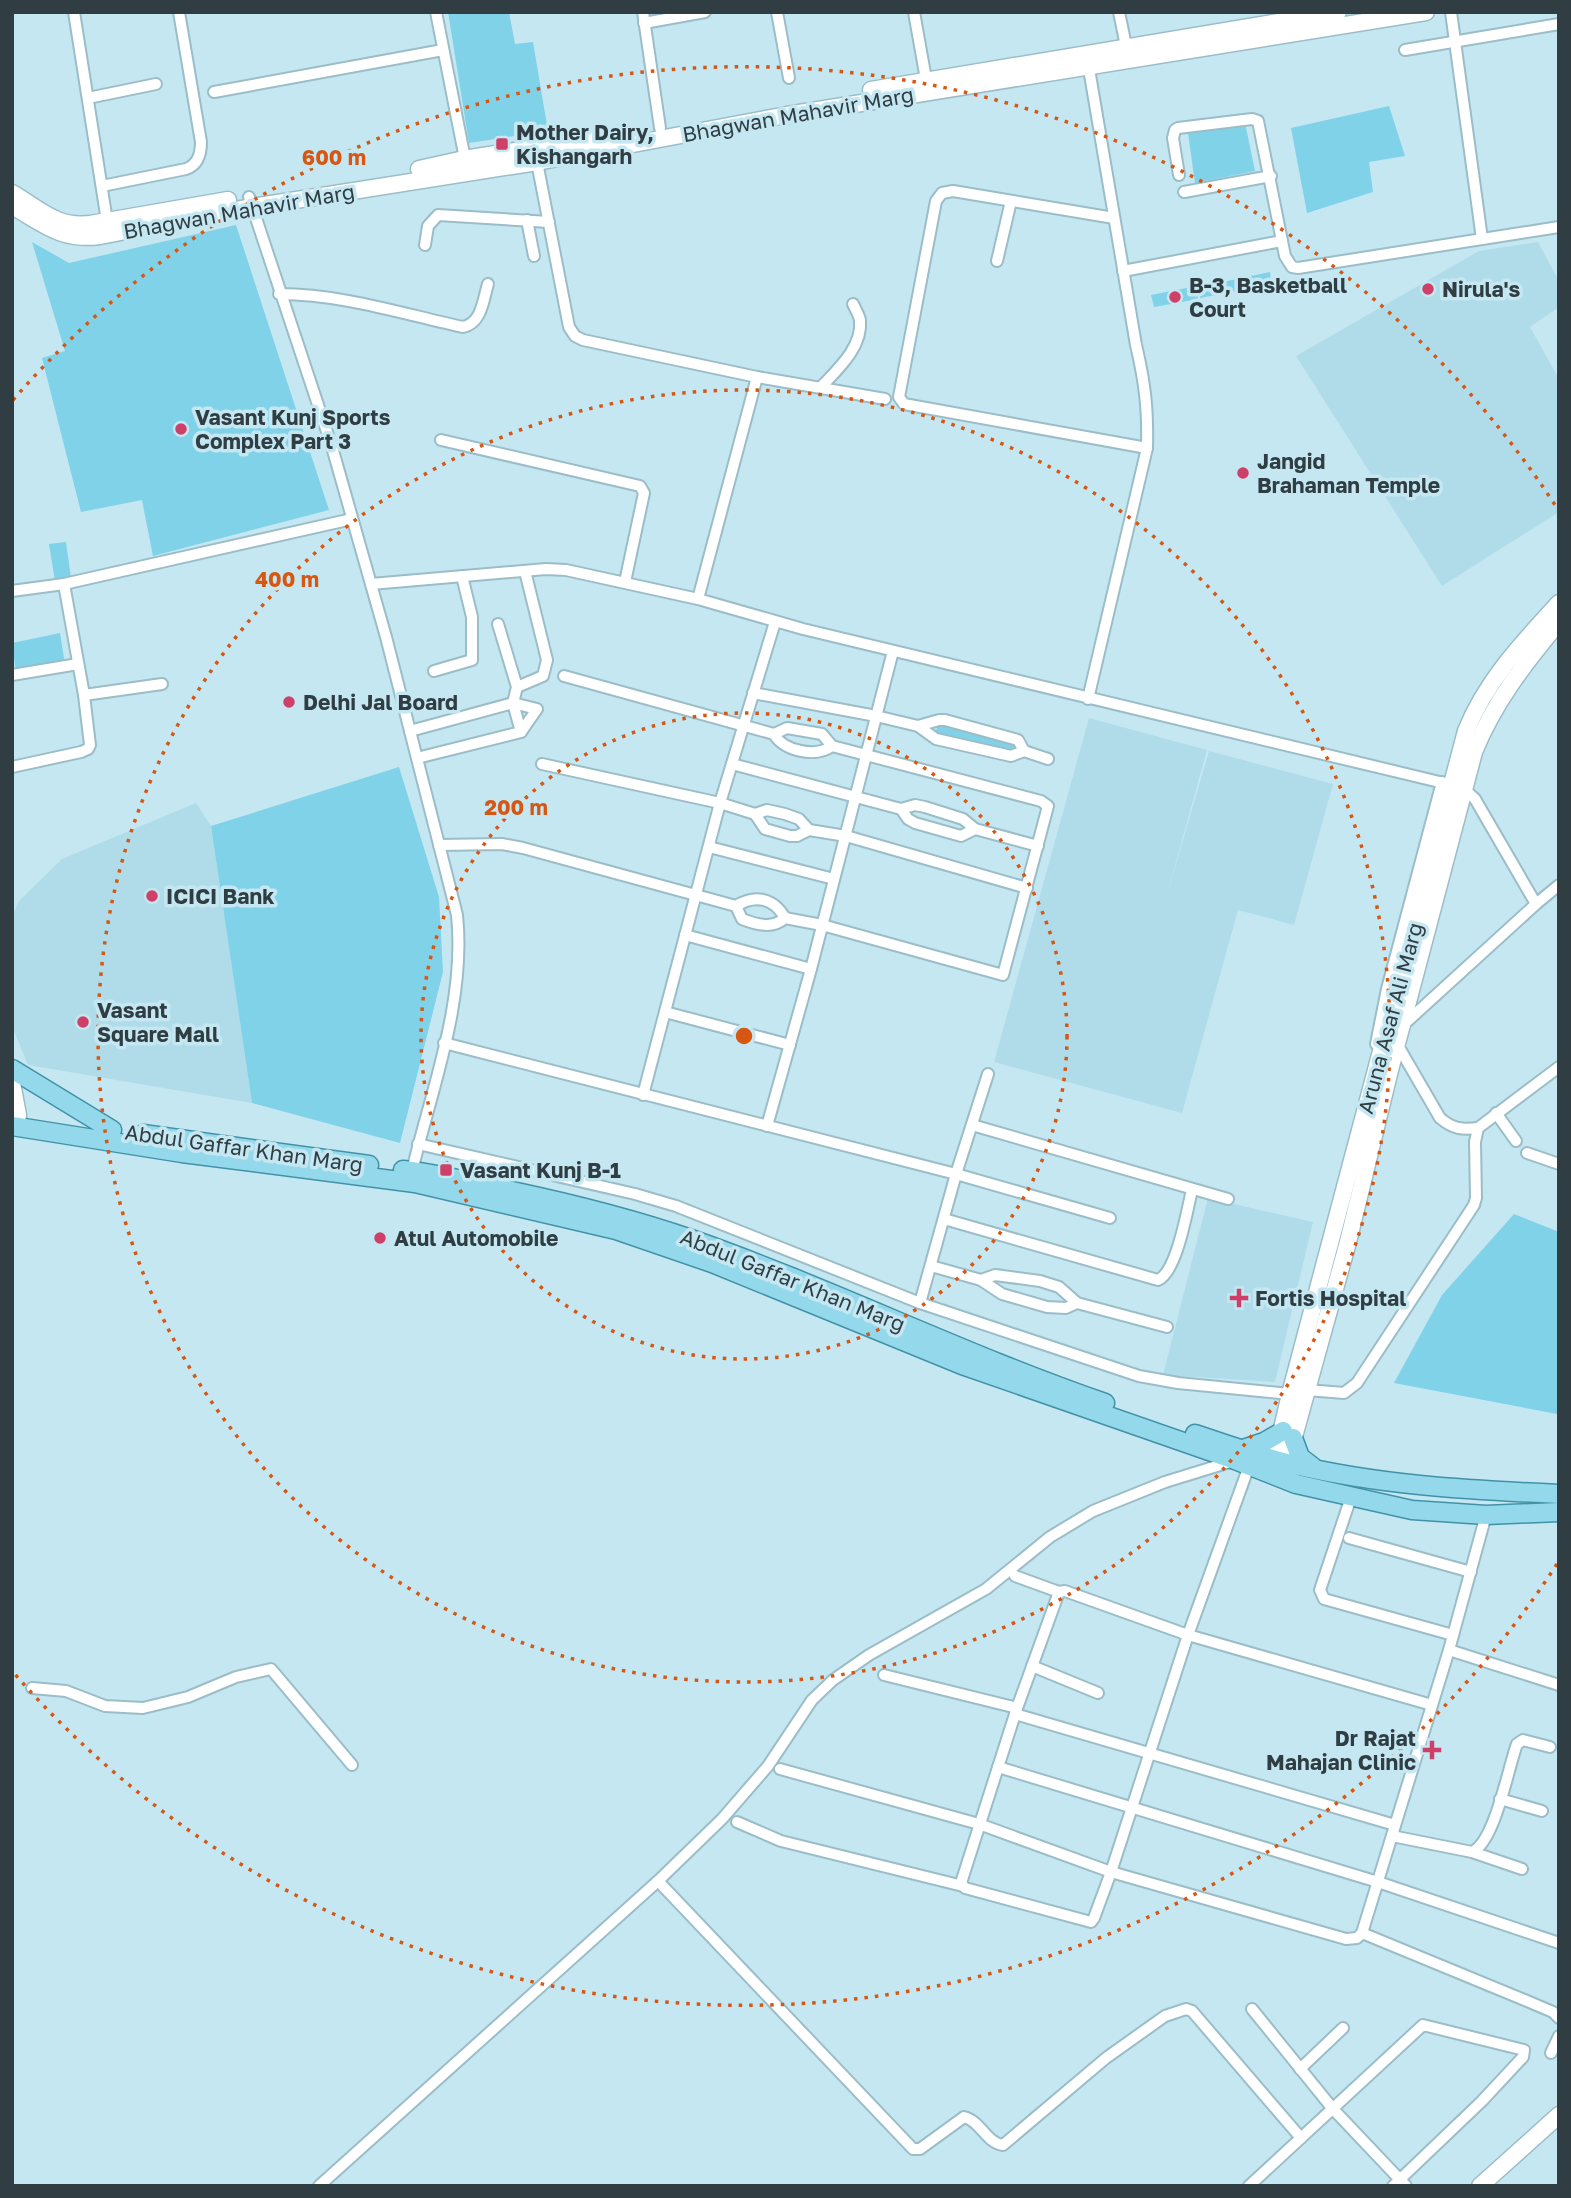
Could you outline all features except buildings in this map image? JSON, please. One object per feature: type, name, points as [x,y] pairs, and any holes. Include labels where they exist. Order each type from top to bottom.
[{"type":"main road","points":[[12,1069],[112,1130]]},
{"type":"main road","name":"Abdul Gaffar Khan Marg","points":[[15,1120],[112,1130],[412,1171],[555,1200],[635,1221],[694,1240],[1242,1458]]},
{"type":"main road","name":"Abdul Gaffar Khan Marg","points":[[15,1120],[206,1157],[415,1183],[616,1230],[712,1263],[962,1365],[1242,1458]]},
{"type":"main road","points":[[1242,1458],[1264,1442],[1288,1435],[1300,1457],[1309,1465],[1323,1471]]},
{"type":"main road","points":[[1242,1458],[1351,1497],[1412,1510],[1486,1515],[1559,1512]]},
{"type":"main road","points":[[1283,1472],[1323,1471],[1454,1489],[1559,1494]]},
{"type":"street","points":[[74,12],[107,221]]},
{"type":"street","points":[[102,186],[186,169],[197,161],[201,142],[179,12]]},
{"type":"street","points":[[436,12],[466,165]]},
{"type":"street","points":[[660,128],[644,18],[705,12]]},
{"type":"street","points":[[777,12],[789,78]]},
{"type":"street","points":[[914,12],[927,86]]},
{"type":"street","points":[[1119,12],[1129,54]]},
{"type":"street","name":"Bhagwan Mahavir Marg","points":[[1318,22],[1338,12]]},
{"type":"street","name":"Bhagwan Mahavir Marg","points":[[535,155],[660,128],[1318,22],[1426,12]]},
{"type":"street","points":[[1451,12],[1482,239]]},
{"type":"street","points":[[1405,50],[1559,24]]},
{"type":"street","points":[[214,92],[443,50]]},
{"type":"street","points":[[1088,61],[1136,345],[1146,384],[1147,448],[1088,699]]},
{"type":"street","points":[[88,98],[156,84]]},
{"type":"street","name":"Bhagwan Mahavir Marg","points":[[12,193],[62,223],[80,225],[250,202],[466,165],[678,134],[927,86]]},
{"type":"street","points":[[1179,175],[1173,138],[1175,130],[1252,118],[1258,121],[1287,261],[1292,267],[1298,268],[1559,227]]},
{"type":"street","points":[[535,155],[569,327],[575,337],[757,377],[885,399]]},
{"type":"street","points":[[1184,192],[1271,176]]},
{"type":"street","points":[[1114,218],[953,191],[942,193],[939,197],[899,400],[904,404],[1147,448]]},
{"type":"street","points":[[997,261],[1011,201]]},
{"type":"street","points":[[250,202],[332,447],[371,584],[457,915],[459,956],[444,1043],[412,1171]]},
{"type":"street","name":"Bhagwan Mahavir Marg","points":[[12,206],[56,232],[82,239],[250,202]]},
{"type":"street","points":[[425,245],[428,226],[438,215],[549,222]]},
{"type":"street","points":[[527,220],[534,256]]},
{"type":"street","points":[[1123,271],[1282,241]]},
{"type":"street","points":[[279,294],[313,295],[463,327],[469,326],[479,316],[488,284]]},
{"type":"street","points":[[821,387],[846,361],[856,338],[860,320],[853,304]]},
{"type":"street","points":[[698,599],[757,377]]},
{"type":"street","points":[[441,440],[640,486],[644,494],[625,582]]},
{"type":"street","points":[[12,591],[64,584],[352,519]]},
{"type":"street","points":[[371,584],[566,570],[698,599],[775,622],[1453,785],[1475,799],[1536,904]]},
{"type":"street","points":[[517,687],[543,676],[547,660],[525,571]]},
{"type":"street","points":[[434,671],[472,660],[472,617],[462,576]]},
{"type":"street","points":[[12,767],[89,749],[84,695],[64,584]]},
{"type":"street","name":"Aruna Asaf Ali Marg","points":[[1283,1472],[1290,1394],[1466,732],[1480,701],[1518,648],[1559,603]]},
{"type":"street","points":[[643,1095],[720,803],[775,622]]},
{"type":"street","name":"Aruna Asaf Ali Marg","points":[[1288,1435],[1307,1390],[1348,1242],[1401,1027],[1453,785],[1474,752],[1489,716],[1505,690],[1559,622]]},
{"type":"street","points":[[498,624],[517,687],[513,703],[521,732]]},
{"type":"street","points":[[767,1126],[811,969],[893,651]]},
{"type":"street","points":[[12,675],[79,664]]},
{"type":"street","points":[[564,676],[742,727],[774,734],[787,728],[822,734],[832,746],[1044,802],[1048,806],[1003,975],[822,925],[785,918],[773,925],[750,922],[742,919],[736,906]]},
{"type":"street","points":[[84,695],[162,684]]},
{"type":"street","points":[[753,692],[918,726],[936,739],[955,744],[1011,756],[1024,751],[1048,759]]},
{"type":"street","points":[[410,731],[513,703],[537,709],[521,732],[417,758]]},
{"type":"street","points":[[918,726],[945,720],[1018,740],[1024,751]]},
{"type":"street","points":[[774,734],[781,744],[809,752],[819,753],[832,746]]},
{"type":"street","points":[[542,764],[720,803],[755,814],[767,810],[785,814],[799,820],[808,831]]},
{"type":"street","points":[[732,764],[901,809],[915,805],[925,807],[963,819],[975,829],[1038,846]]},
{"type":"street","points":[[1326,1237],[1357,1130],[1387,989],[1453,785]]},
{"type":"street","points":[[901,809],[908,819],[915,823],[961,836],[975,829]]},
{"type":"street","points":[[755,814],[765,829],[790,836],[808,831],[846,836],[1027,888]]},
{"type":"street","points":[[439,845],[502,844],[523,848],[736,906],[752,898],[769,902],[778,906],[785,918]]},
{"type":"street","points":[[709,846],[834,879]]},
{"type":"street","points":[[1401,1027],[1559,886]]},
{"type":"street","points":[[684,935],[811,969]]},
{"type":"street","points":[[664,1012],[790,1045]]},
{"type":"street","points":[[444,1043],[956,1174],[1110,1218]]},
{"type":"street","points":[[1396,1044],[1440,1118],[1451,1127],[1463,1129],[1478,1128],[1559,1068]]},
{"type":"street","points":[[920,1303],[956,1174],[988,1074]]},
{"type":"street","points":[[12,1083],[15,1120]]},
{"type":"street","points":[[1496,1113],[1516,1141]]},
{"type":"street","points":[[972,1125],[1228,1199]]},
{"type":"street","points":[[1307,1390],[1344,1393],[1357,1383],[1470,1213],[1476,1198],[1475,1142],[1478,1128]]},
{"type":"street","points":[[418,1144],[676,1206],[920,1303],[1139,1376],[1178,1384],[1290,1394]]},
{"type":"street","points":[[1527,1153],[1559,1164]]},
{"type":"street","points":[[944,1219],[1158,1280],[1172,1267],[1192,1189]]},
{"type":"street","points":[[931,1266],[981,1280],[1002,1294],[1047,1307],[1066,1308],[1077,1303]]},
{"type":"street","points":[[981,1280],[995,1275],[1040,1281],[1059,1287],[1077,1303],[1167,1327]]},
{"type":"street","points":[[318,2186],[658,1881],[740,1801],[768,1766],[812,1700],[844,1671],[986,1589],[1050,1537],[1093,1511],[1141,1491],[1242,1458],[1234,1508],[1188,1635],[1111,1872],[1091,1922],[963,1886],[781,1841],[737,1822]]},
{"type":"street","points":[[1351,1497],[1320,1590],[1321,1595],[1324,1599],[1453,1635]]},
{"type":"street","points":[[780,1769],[979,1824],[1111,1872],[1346,1939],[1357,1938],[1362,1933],[1449,1650],[1486,1515]]},
{"type":"street","points":[[1349,1538],[1471,1572]]},
{"type":"street","points":[[1016,1576],[1188,1635],[1432,1705]]},
{"type":"street","points":[[963,1886],[961,1880],[979,1824],[1059,1592]]},
{"type":"street","points":[[1449,1650],[1559,1685]]},
{"type":"street","points":[[1032,1666],[1098,1693]]},
{"type":"street","points":[[32,1688],[66,1690],[106,1706],[143,1708],[188,1697],[236,1677],[271,1669],[352,1765]]},
{"type":"street","points":[[884,1675],[1016,1711],[1522,1869]]},
{"type":"street","points":[[1472,1852],[1481,1845],[1500,1799],[1517,1744],[1523,1740],[1550,1747]]},
{"type":"street","points":[[998,1767],[1378,1882],[1559,1943]]},
{"type":"street","points":[[1500,1799],[1542,1811]]},
{"type":"street","points":[[658,1881],[913,2149],[920,2149],[964,2117],[974,2121],[995,2143],[1003,2145],[1106,2057],[1165,2016],[1186,2008],[1192,2011],[1301,2138]]},
{"type":"street","points":[[1362,1933],[1527,2000],[1553,2012],[1559,2018]]},
{"type":"street","points":[[1249,2186],[1333,2109],[1423,2025],[1524,2050],[1522,2057],[1482,2101],[1400,2184],[1333,2109],[1252,2008]]},
{"type":"street","points":[[1300,2069],[1343,2028]]},
{"type":"street","points":[[1551,2053],[1559,2036]]},
{"type":"street","points":[[1480,2186],[1558,2117]]},
{"type":"shaded area","points":[[448,12],[509,12],[515,44],[533,42],[548,131],[469,143]]},
{"type":"shaded area","points":[[1389,106],[1405,156],[1369,162],[1373,192],[1307,213],[1291,128]]},
{"type":"shaded area","points":[[1245,123],[1255,171],[1195,183],[1188,133]]},
{"type":"shaded area","name":"Vasant Kunj Sports Complex Part 3","points":[[236,225],[329,510],[153,556],[142,500],[81,512],[42,358],[65,351],[32,242],[69,263]]},
{"type":"shaded area","points":[[1538,242],[1559,281],[1559,307],[1530,327],[1559,379],[1559,512],[1442,586],[1296,356],[1479,251]]},
{"type":"shaded area","points":[[1270,272],[1271,284],[1200,298],[1199,287]]},
{"type":"shaded area","name":"B-3, Basketball Court","points":[[1197,286],[1198,299],[1154,307],[1151,295]]},
{"type":"shaded area","points":[[66,542],[71,578],[55,581],[49,544]]},
{"type":"shaded area","points":[[60,633],[66,671],[17,680],[12,643]]},
{"type":"shaded area","points":[[1089,718],[1207,750],[1166,898],[1209,751],[1333,784],[1294,925],[1238,910],[1182,1113],[994,1062]]},
{"type":"shaded area","points":[[939,721],[1028,748],[1012,752],[935,734]]},
{"type":"shaded area","points":[[399,767],[439,897],[443,972],[400,1143],[252,1103],[211,826]]},
{"type":"shaded area","name":"Vasant Square Mall","points":[[196,803],[211,826],[252,1103],[28,1065],[12,1026],[12,915],[20,900],[62,859]]},
{"type":"shaded area","name":"Fortis Hospital","points":[[1208,1198],[1313,1222],[1275,1382],[1163,1375]]},
{"type":"shaded area","points":[[1514,1214],[1559,1232],[1557,1414],[1394,1383],[1442,1295]]},
{"type":"place","name":"Mother Dairy, Kishangarh","points":[[502,144]]},
{"type":"place","name":"Nirula's","points":[[1428,289]]},
{"type":"place","name":"B-3, Basketball Court","points":[[1175,297]]},
{"type":"place","name":"Vasant Kunj Sports Complex Part 3","points":[[181,429]]},
{"type":"place","name":"Jangid Brahaman Temple","points":[[1243,473]]},
{"type":"place","name":"Delhi Jal Board","points":[[289,702]]},
{"type":"place","name":"ICICI Bank","points":[[152,896]]},
{"type":"place","name":"Vasant Square Mall","points":[[83,1022]]},
{"type":"place","name":"Vasant Kunj B-1","points":[[446,1170]]},
{"type":"place","name":"Atul Automobile","points":[[380,1238]]},
{"type":"place","name":"Fortis Hospital","points":[[1239,1298]]},
{"type":"place","name":"Dr Rajat Mahajan Clinic","points":[[1432,1750]]}]
